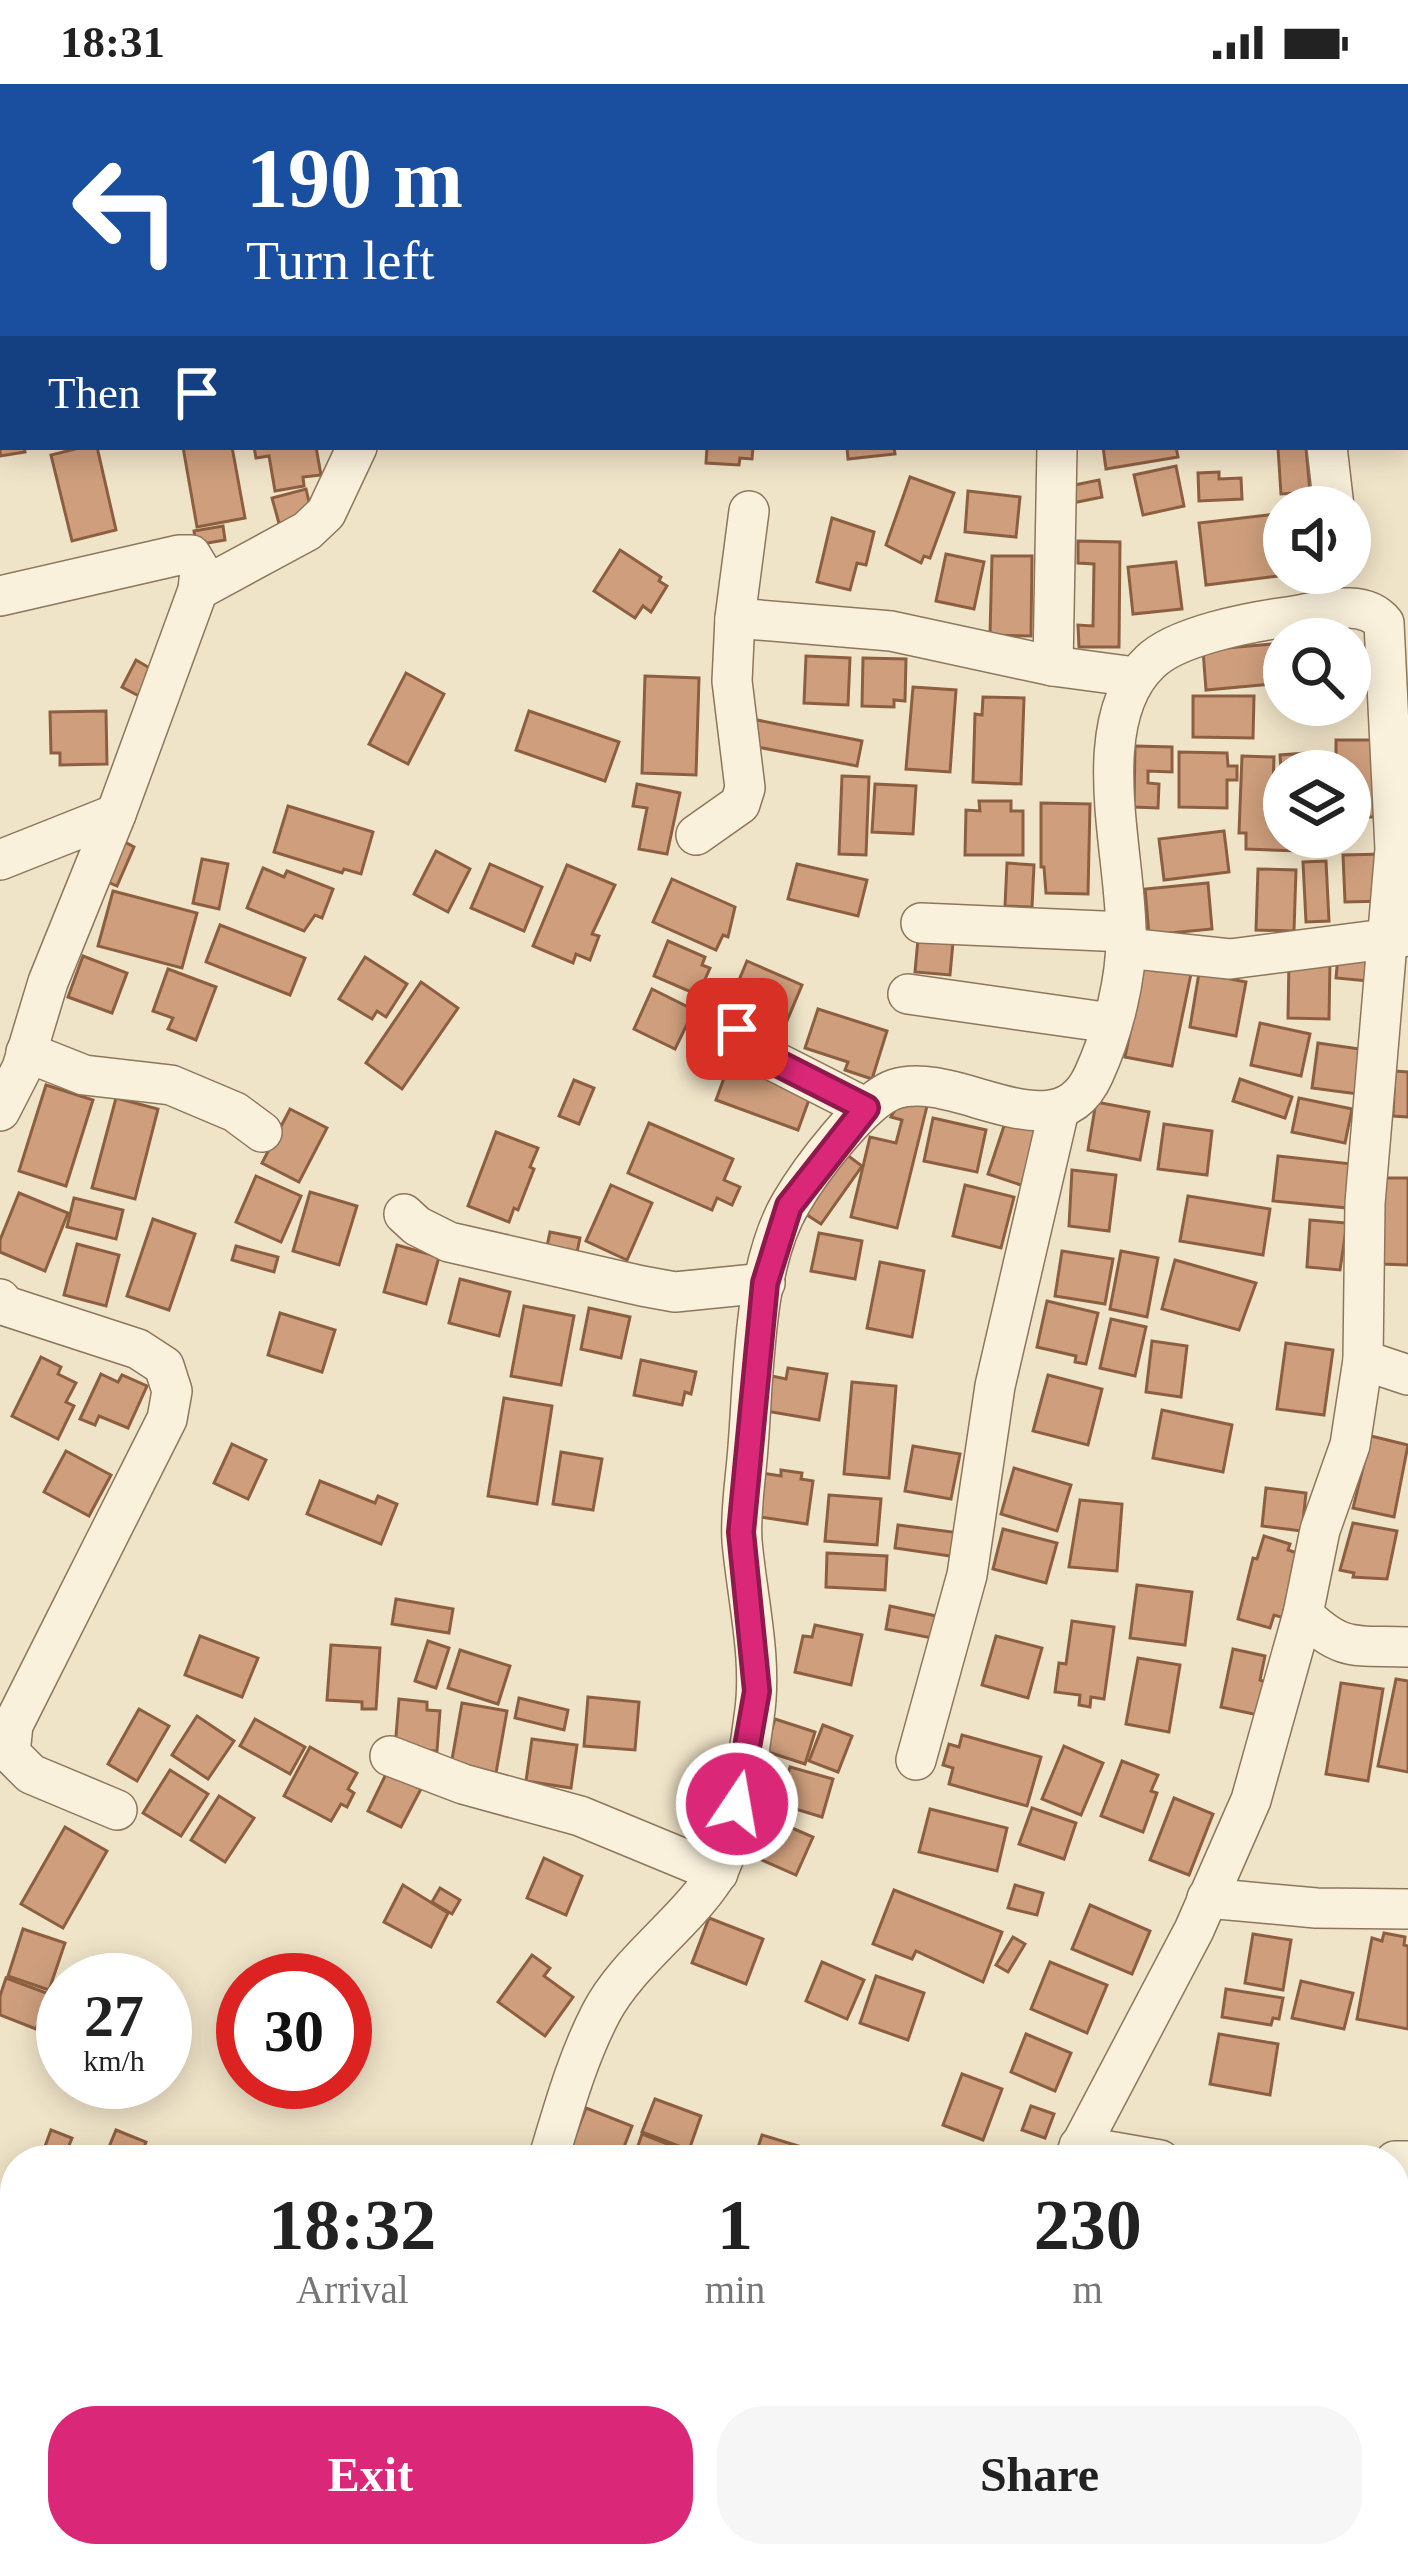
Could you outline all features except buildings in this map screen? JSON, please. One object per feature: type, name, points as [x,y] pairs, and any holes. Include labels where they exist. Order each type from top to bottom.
[{"type":"street","points":[[0,596],[195,573],[279,546],[307,531],[326,513],[356,450]]},
{"type":"street","points":[[1053,666],[1057,450]]},
{"type":"street","points":[[1327,450],[1332,486]]},
{"type":"street","points":[[696,835],[740,804],[745,788],[732,681],[748,511]]},
{"type":"street","points":[[0,1111],[116,814],[195,573]]},
{"type":"street","points":[[1324,613],[1326,594]]},
{"type":"street","points":[[553,2145],[602,2010],[718,1873],[728,1846],[757,1691],[741,1532],[765,1283],[789,1206],[866,1108],[891,1090],[914,1086],[1029,1110],[1058,1110],[1078,1100],[1093,1077],[1112,1023],[1126,940],[1114,754],[1119,711],[1135,677],[1154,656],[1192,639],[1280,618],[1360,606],[1374,611],[1384,623],[1399,935],[1365,1203],[1363,1360],[1350,1445],[1320,1530],[1303,1614],[1251,1800],[1194,1930],[1080,2145]]},
{"type":"street","points":[[735,618],[891,631],[1053,666],[1135,677]]},
{"type":"street","points":[[0,860],[116,814]]},
{"type":"street","points":[[922,923],[1126,940],[1230,959],[1399,935]]},
{"type":"street","points":[[908,994],[1112,1023]]},
{"type":"street","points":[[737,1029],[752,1050],[866,1108]]},
{"type":"street","points":[[26,1052],[84,1076],[171,1084],[235,1112],[262,1132]]},
{"type":"street","points":[[916,1760],[967,1575],[995,1386],[1058,1110]]},
{"type":"street","points":[[404,1214],[449,1242],[642,1286],[675,1292],[765,1283]]},
{"type":"street","points":[[0,1300],[6,1306],[138,1349],[164,1366],[172,1391],[166,1419],[13,1725],[10,1753],[31,1774],[117,1810]]},
{"type":"street","points":[[1363,1360],[1408,1375]]},
{"type":"street","points":[[1303,1614],[1328,1640],[1345,1645],[1408,1646]]},
{"type":"street","points":[[390,1756],[463,1784],[628,1833],[718,1873]]},
{"type":"street","points":[[1207,1898],[1316,1908],[1408,1909]]},
{"type":"route","points":[[737,1029],[752,1050],[866,1108],[789,1206],[765,1283],[741,1532],[757,1691],[737,1804]]}]
